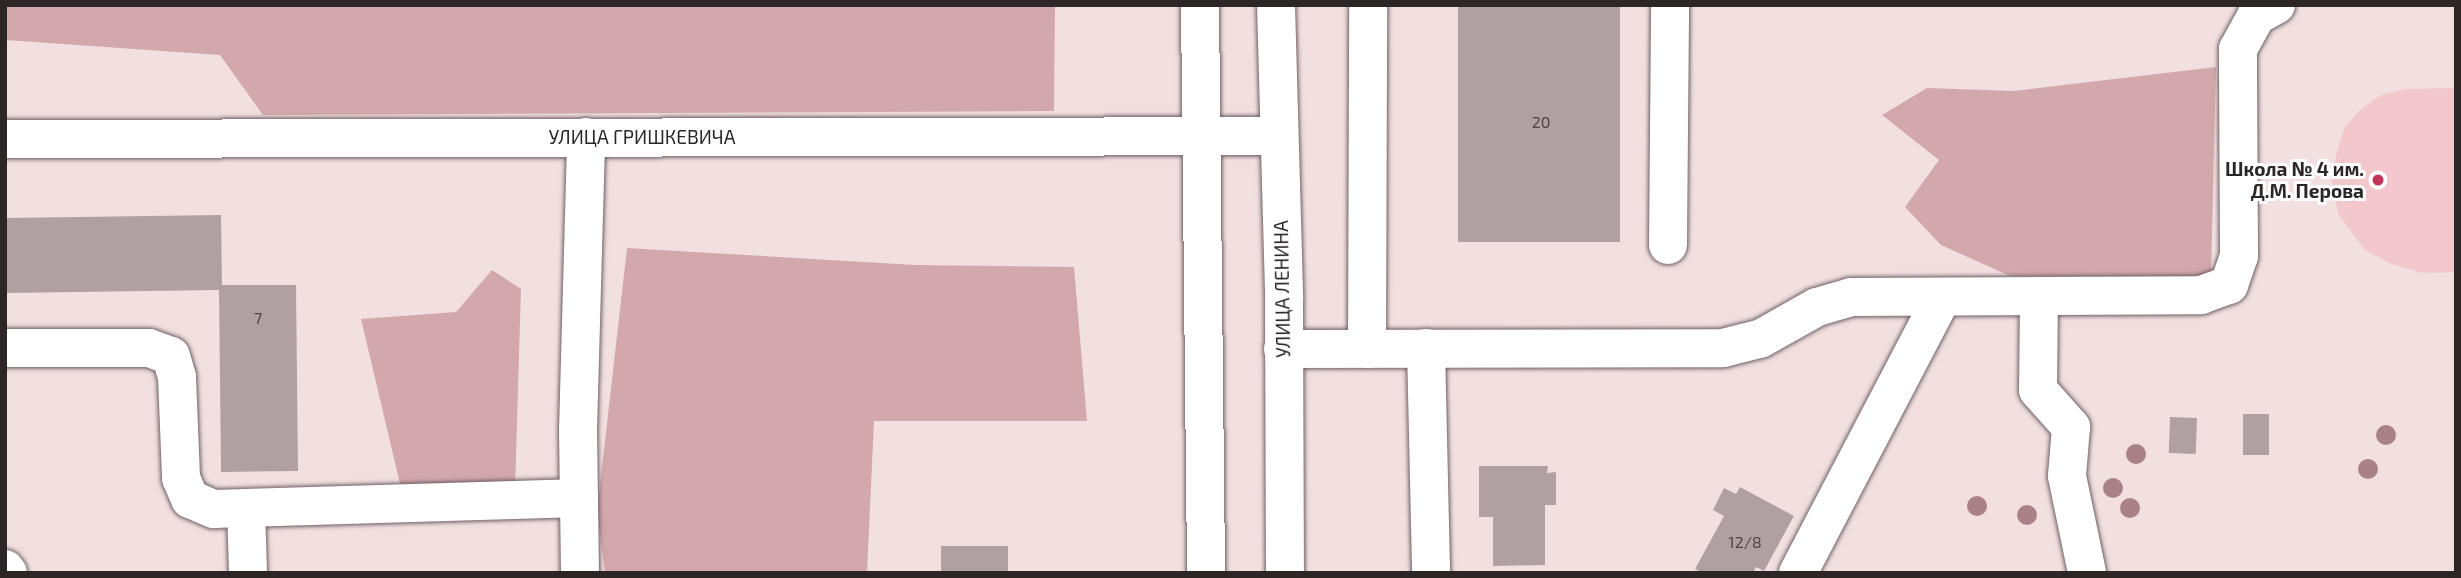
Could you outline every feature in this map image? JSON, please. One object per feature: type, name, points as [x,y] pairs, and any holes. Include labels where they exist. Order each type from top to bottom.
[{"type":"street","points":[[1200,5],[1206,573]]},
{"type":"street","name":"УЛИЦА ЛЕНИНА","points":[[1276,5],[1285,573]]},
{"type":"street","points":[[1367,349],[1368,5]]},
{"type":"street","points":[[1668,245],[1670,5]]},
{"type":"street","points":[[1283,349],[1723,348],[1760,339],[1817,307],[1850,298],[2201,295],[2229,285],[2239,256],[2238,5]]},
{"type":"street","points":[[2238,49],[2256,16],[2276,5]]},
{"type":"street","name":"УЛИЦА ГРИШКЕВИЧА","points":[[5,139],[1279,136]]},
{"type":"street","points":[[580,573],[586,137]]},
{"type":"street","points":[[1798,573],[1942,297]]},
{"type":"street","points":[[2039,297],[2038,390],[2071,427],[2067,476],[2087,573]]},
{"type":"street","points":[[5,348],[149,348],[171,356],[177,377],[181,478],[190,499],[214,509],[579,498]]},
{"type":"street","points":[[1426,348],[1431,573]]},
{"type":"street","points":[[246,508],[248,573]]},
{"type":"shaded area","points":[[5,5],[1055,5],[1054,111],[263,115],[220,55],[5,40]]},
{"type":"shaded area","points":[[2216,67],[2211,276],[2010,276],[1941,245],[1905,207],[1939,160],[1882,115],[1927,88],[2014,91]]},
{"type":"shaded area","points":[[2456,88],[2456,272],[2422,273],[2389,263],[2365,250],[2338,214],[2332,181],[2337,150],[2345,127],[2360,110],[2379,96],[2404,89]]},
{"type":"shaded area","points":[[627,248],[915,265],[1074,267],[1087,421],[874,421],[867,573],[605,573],[597,511]]},
{"type":"shaded area","points":[[492,270],[521,289],[515,490],[401,488],[361,319],[456,312]]},
{"type":"building","points":[[1458,5],[1620,5],[1620,242],[1458,242]]},
{"type":"building","points":[[221,215],[222,285],[296,285],[298,471],[221,472],[219,290],[5,293],[5,218]]},
{"type":"building","points":[[2243,414],[2269,414],[2269,455],[2243,455]]},
{"type":"building","points":[[2170,417],[2197,418],[2196,454],[2169,453]]},
{"type":"building","points":[[1479,466],[1548,466],[1547,473],[1556,472],[1556,505],[1545,505],[1545,565],[1493,566],[1493,517],[1479,517]]},
{"type":"building","points":[[1740,487],[1794,516],[1764,571],[1756,567],[1753,573],[1703,573],[1695,569],[1724,516],[1713,510],[1724,488],[1736,494]]},
{"type":"building","points":[[941,546],[1008,546],[1008,573],[941,573]]},
{"type":"place","name":"Школа № 4 им. Д.М. Перова","points":[[2378,180]]}]
